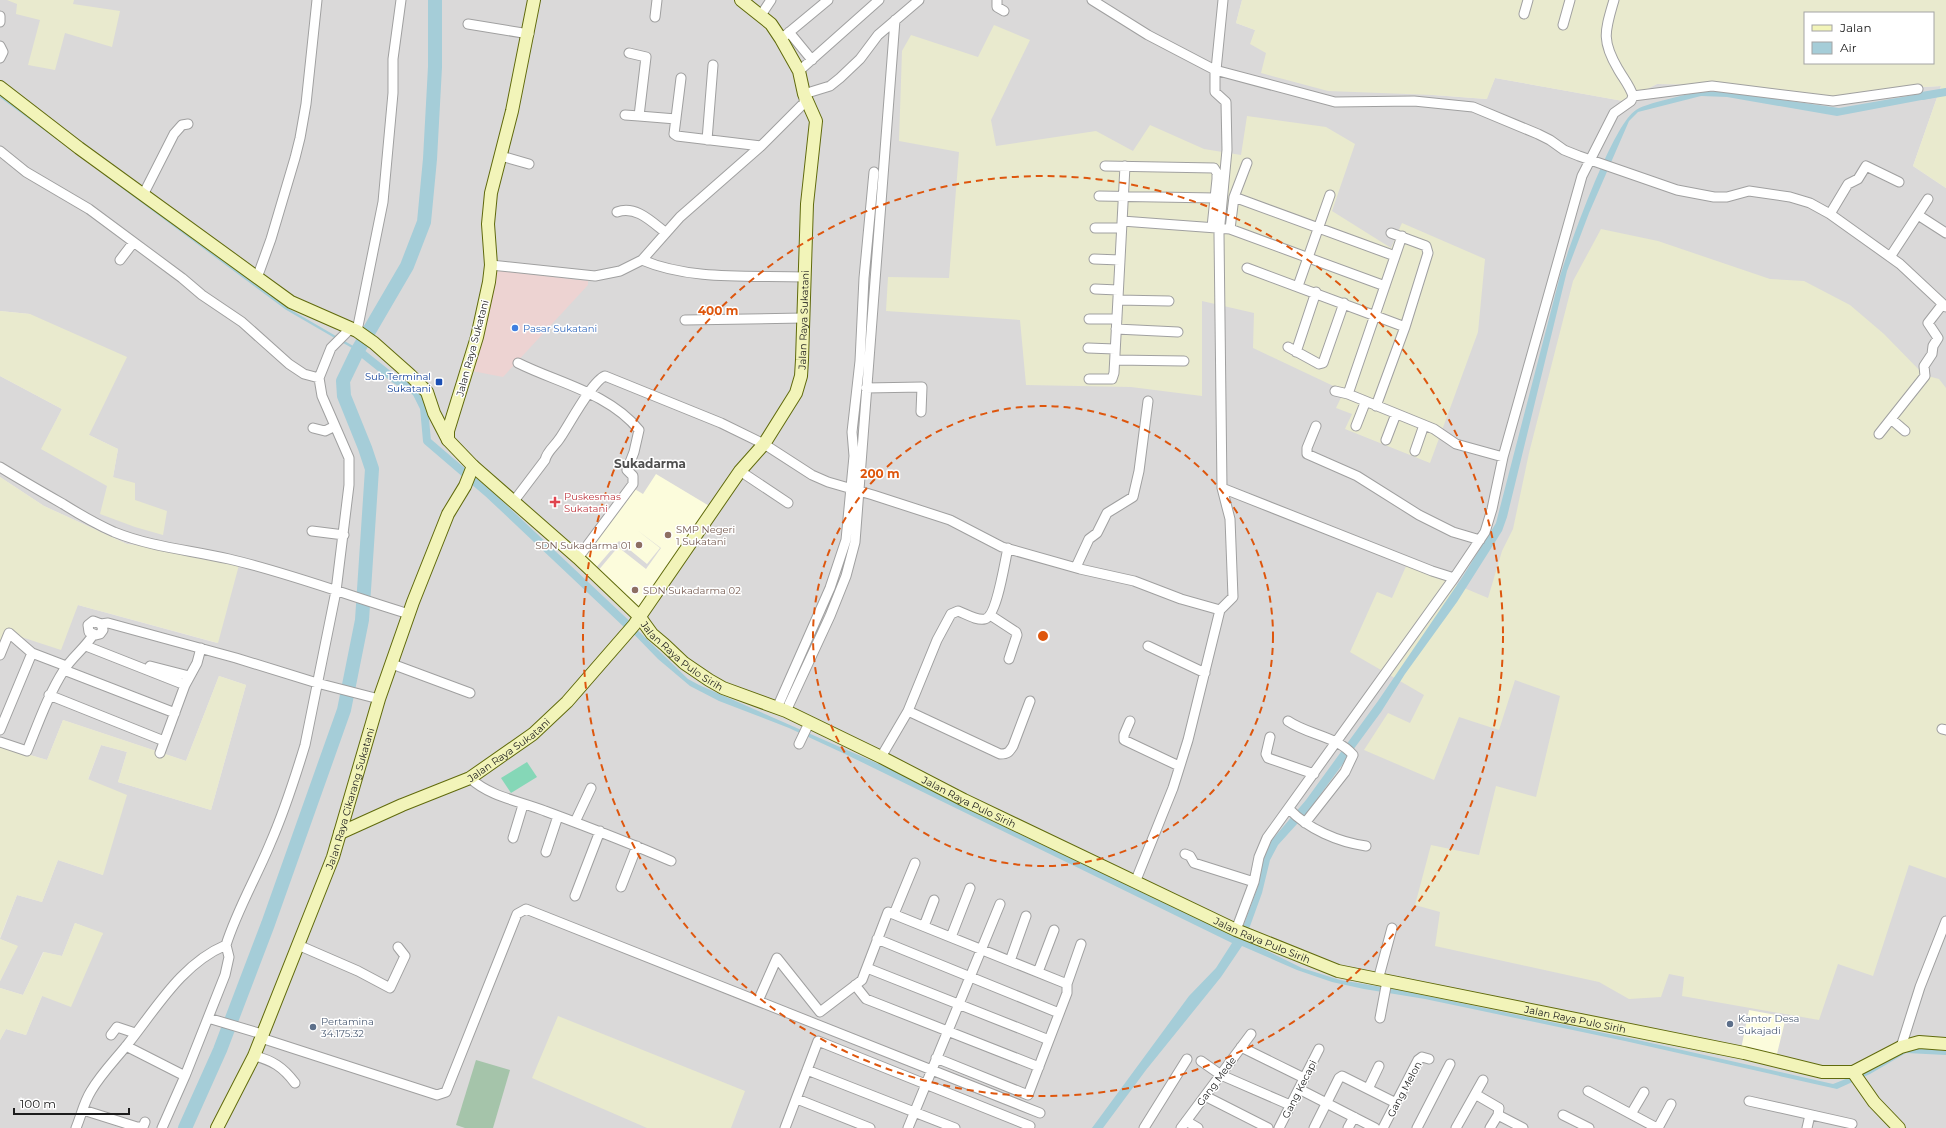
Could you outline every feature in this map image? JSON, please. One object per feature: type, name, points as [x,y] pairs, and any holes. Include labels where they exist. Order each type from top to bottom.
[{"type":"street","points":[[257,278],[295,158],[306,104],[317,0]]},
{"type":"street","points":[[162,1128],[208,1018],[228,961],[229,951],[226,945],[232,925],[270,843],[305,745],[336,590],[344,535],[350,468],[347,453],[322,396],[319,378],[331,348],[353,332],[383,202],[393,93],[394,59],[401,0]]},
{"type":"street","name":"Jalan Raya Sukatani","points":[[448,440],[448,431],[477,337],[489,282],[491,265],[488,224],[491,193],[529,34],[534,0]]},
{"type":"street","points":[[655,17],[657,0]]},
{"type":"street","name":"Jalan Raya Sukatani","points":[[340,833],[402,805],[470,778],[542,727],[590,677],[633,625],[740,471],[764,444],[796,393],[799,385],[802,360],[807,204],[816,121],[804,94],[799,71],[785,35],[741,0]]},
{"type":"street","points":[[761,15],[772,0]]},
{"type":"street","points":[[812,60],[785,35],[828,0]]},
{"type":"street","points":[[491,265],[595,276],[620,271],[642,260],[686,213],[761,146],[804,103],[804,94],[830,86],[840,78],[860,59],[878,35],[919,0]]},
{"type":"street","points":[[997,0],[997,7],[1004,11]]},
{"type":"street","points":[[1092,0],[1148,35],[1216,70],[1335,102],[1414,101],[1473,107],[1538,134],[1564,150],[1677,190],[1714,197],[1727,196],[1749,191],[1790,197],[1810,203],[1830,214],[1913,274],[1944,306],[1928,322],[1938,338],[1933,346],[1932,354],[1924,366],[1925,376],[1890,418],[1879,434]]},
{"type":"street","points":[[1216,228],[1227,150],[1228,124],[1226,102],[1215,92],[1223,0]]},
{"type":"street","points":[[1524,14],[1528,0]]},
{"type":"street","points":[[1563,25],[1570,0]]},
{"type":"street","points":[[1242,932],[1262,848],[1291,810],[1314,774],[1339,744],[1485,532],[1492,509],[1503,457],[1582,176],[1592,161],[1614,113],[1632,101],[1633,96],[1605,40],[1607,23],[1614,0]]},
{"type":"street","points":[[799,71],[873,2]]},
{"type":"street","points":[[0,16],[0,22]]},
{"type":"street","points":[[782,710],[806,643],[816,622],[840,558],[859,492],[852,432],[865,337],[895,20]]},
{"type":"street","points":[[468,24],[529,34]]},
{"type":"street","points":[[0,46],[3,52],[0,58]]},
{"type":"street","points":[[629,53],[646,57],[639,116]]},
{"type":"street","points":[[707,140],[713,65]]},
{"type":"street","points":[[682,78],[674,134],[677,136],[761,146]]},
{"type":"street","points":[[1633,96],[1712,86],[1833,101],[1918,89]]},
{"type":"street","points":[[0,87],[143,195],[291,302],[374,343],[427,392],[434,413],[448,440],[470,474],[514,501],[578,558],[633,625]]},
{"type":"street","points":[[625,115],[676,120]]},
{"type":"street","points":[[143,195],[174,134],[182,125],[188,124]]},
{"type":"street","points":[[0,151],[26,172],[77,201],[242,322],[289,364],[304,374],[319,378]]},
{"type":"street","points":[[501,156],[529,164]]},
{"type":"street","points":[[1230,229],[1234,197],[1247,163]]},
{"type":"street","points":[[1105,166],[1214,168],[1217,179],[1215,198],[1222,488],[1230,519],[1233,597],[1220,610],[1188,740],[1163,815],[1136,880]]},
{"type":"street","points":[[1089,379],[1112,378],[1117,319],[1125,166]]},
{"type":"street","points":[[1830,214],[1848,184],[1858,179],[1866,166],[1899,182]]},
{"type":"street","points":[[782,710],[826,626],[846,576],[855,542],[866,388],[865,337],[874,172]]},
{"type":"street","points":[[1298,286],[1330,195]]},
{"type":"street","points":[[1100,196],[1215,198]]},
{"type":"street","points":[[1234,197],[1395,256]]},
{"type":"street","points":[[1890,257],[1928,199]]},
{"type":"street","points":[[617,212],[626,210],[633,211],[666,233]]},
{"type":"street","points":[[1918,215],[1946,233]]},
{"type":"street","points":[[1095,228],[1122,225],[1230,229],[1308,256],[1385,286]]},
{"type":"street","points":[[1376,406],[1428,253],[1426,246],[1391,233]]},
{"type":"street","points":[[1348,394],[1376,316],[1402,236]]},
{"type":"street","points":[[120,260],[133,243]]},
{"type":"street","points":[[1094,259],[1120,260]]},
{"type":"street","points":[[642,260],[665,269],[698,273],[805,277]]},
{"type":"street","points":[[1247,268],[1316,292],[1404,327]]},
{"type":"street","points":[[1095,289],[1118,290]]},
{"type":"street","points":[[1316,292],[1292,349],[1319,364],[1323,363],[1344,303]]},
{"type":"street","points":[[1118,300],[1169,302]]},
{"type":"street","points":[[685,320],[803,318]]},
{"type":"street","points":[[1089,319],[1117,319]]},
{"type":"street","points":[[1116,329],[1178,332]]},
{"type":"street","points":[[1088,348],[1115,349]]},
{"type":"street","points":[[1114,360],[1184,361]]},
{"type":"street","points":[[518,363],[588,393],[610,405],[639,430],[634,452],[627,470],[633,476],[633,484],[578,558]]},
{"type":"street","points":[[514,501],[545,460],[548,453],[560,439],[588,393],[605,376],[721,423],[764,444],[812,475],[859,492],[950,520],[995,544],[1076,567],[1134,581],[1181,599],[1220,610]]},
{"type":"street","points":[[866,388],[922,387],[921,412]]},
{"type":"street","points":[[1335,391],[1348,394],[1365,403],[1424,425],[1443,434],[1456,444],[1503,457]]},
{"type":"street","points":[[1076,567],[1089,539],[1097,533],[1107,513],[1133,497],[1139,471],[1148,401]]},
{"type":"street","points":[[1356,426],[1365,403]]},
{"type":"street","points":[[1386,440],[1396,414]]},
{"type":"street","points":[[1890,418],[1905,431]]},
{"type":"street","points":[[1415,451],[1424,425]]},
{"type":"street","points":[[313,428],[326,432],[334,426]]},
{"type":"street","points":[[1316,426],[1306,452],[1308,454],[1357,476],[1419,516],[1453,532],[1480,540]]},
{"type":"street","points":[[0,467],[113,531],[178,551],[228,559],[336,590],[350,596],[409,614]]},
{"type":"street","points":[[740,471],[788,504]]},
{"type":"street","name":"Jalan Raya Cikarang Sukatani","points":[[217,1128],[254,1056],[298,945],[340,833],[375,698],[392,664],[409,614],[448,514],[470,474]]},
{"type":"street","points":[[1222,488],[1432,571],[1454,578]]},
{"type":"street","points":[[312,531],[344,535]]},
{"type":"street","points":[[882,757],[908,710],[937,640],[951,614],[958,612],[976,618],[986,619],[990,615],[995,605],[1008,548]]},
{"type":"street","points":[[840,558],[850,561]]},
{"type":"street","points":[[990,615],[1016,632],[1017,635],[1010,659]]},
{"type":"street","points":[[816,622],[826,626]]},
{"type":"street","points":[[0,742],[27,751],[49,695],[65,668],[86,646],[93,634],[98,635],[102,632],[101,624],[108,623],[201,648],[317,683],[375,698]]},
{"type":"street","name":"Jalan Raya Pulo Sirih","points":[[633,625],[652,634],[696,672],[723,688],[782,710],[808,726],[882,757],[964,800],[1136,880],[1242,932],[1338,971],[1384,982],[1744,1053],[1822,1072],[1856,1075],[1901,1047],[1919,1042],[1946,1044]]},
{"type":"street","points":[[0,655],[9,633],[32,653],[175,713]]},
{"type":"street","points":[[806,643],[818,641]]},
{"type":"street","points":[[86,646],[185,685]]},
{"type":"street","points":[[1148,646],[1205,673]]},
{"type":"street","points":[[160,753],[185,685],[197,663],[201,648]]},
{"type":"street","points":[[0,730],[32,653]]},
{"type":"street","points":[[392,664],[470,693]]},
{"type":"street","points":[[145,669],[147,665],[189,676]]},
{"type":"street","points":[[49,695],[164,741]]},
{"type":"street","points":[[908,710],[1000,754],[1006,754],[1013,746],[1030,701]]},
{"type":"street","points":[[1130,721],[1124,735],[1124,740],[1179,766]]},
{"type":"street","points":[[1288,721],[1299,729],[1339,744],[1351,754],[1352,758],[1344,772],[1304,822]]},
{"type":"street","points":[[801,740],[808,726]]},
{"type":"street","points":[[1270,736],[1266,754],[1268,758],[1314,774]]},
{"type":"street","points":[[470,778],[478,786],[523,805],[600,831],[671,861]]},
{"type":"street","points":[[575,822],[591,788]]},
{"type":"street","points":[[513,838],[520,821],[523,805]]},
{"type":"street","points":[[1291,810],[1304,822],[1350,844],[1366,846]]},
{"type":"street","points":[[546,852],[558,816]]},
{"type":"street","points":[[575,896],[600,831]]},
{"type":"street","points":[[621,887],[637,846]]},
{"type":"street","points":[[1184,854],[1190,856],[1194,863],[1254,882]]},
{"type":"street","points":[[894,914],[915,863]]},
{"type":"street","points":[[951,937],[970,888]]},
{"type":"street","points":[[924,926],[934,900]]},
{"type":"street","points":[[908,1128],[1000,904]]},
{"type":"street","points":[[208,1018],[437,1095],[442,1094],[446,1092],[517,914],[526,909],[1040,1113]]},
{"type":"street","points":[[758,1002],[777,958],[820,1012],[862,980],[888,912],[1067,984]]},
{"type":"street","points":[[1010,960],[1026,916]]},
{"type":"street","points":[[1901,1047],[1920,987],[1946,921]]},
{"type":"street","points":[[1380,1018],[1392,928]]},
{"type":"street","points":[[1038,972],[1054,930]]},
{"type":"street","points":[[877,939],[1059,1013]]},
{"type":"street","points":[[936,1058],[1028,1095],[1067,993],[1067,984],[1081,944]]},
{"type":"street","points":[[76,1128],[94,1087],[135,1033],[182,976],[199,961],[215,950],[226,945]]},
{"type":"street","points":[[298,945],[358,971],[390,988],[405,956],[398,947]]},
{"type":"street","points":[[866,968],[1049,1040]]},
{"type":"street","points":[[855,985],[866,999],[1039,1067]]},
{"type":"street","points":[[111,1035],[116,1027],[135,1033]]},
{"type":"street","name":"Gang Mede","points":[[1183,1125],[1251,1034]]},
{"type":"street","points":[[787,1128],[818,1041],[1030,1126],[1029,1128]]},
{"type":"street","points":[[126,1046],[185,1076]]},
{"type":"street","points":[[1241,1047],[1304,1078]]},
{"type":"street","name":"Gang Kecapi","points":[[1279,1128],[1319,1050]]},
{"type":"street","points":[[254,1056],[269,1060],[278,1065],[287,1072],[295,1083]]},
{"type":"street","name":"Gang Melon","points":[[1383,1128],[1418,1060],[1422,1057],[1429,1060]]},
{"type":"street","points":[[1144,1128],[1187,1059]]},
{"type":"street","points":[[1201,1061],[1221,1075],[1290,1105]]},
{"type":"street","points":[[1417,1128],[1450,1064]]},
{"type":"street","points":[[1368,1089],[1380,1066]]},
{"type":"street","points":[[808,1070],[955,1128]]},
{"type":"street","points":[[1856,1075],[1874,1102],[1898,1128]]},
{"type":"street","points":[[1314,1128],[1340,1077],[1343,1076],[1396,1102]]},
{"type":"street","points":[[1456,1128],[1483,1080]]},
{"type":"street","points":[[1299,1089],[1375,1128]]},
{"type":"street","points":[[1588,1091],[1658,1128],[1671,1104]]},
{"type":"street","points":[[1631,1114],[1644,1092]]},
{"type":"street","points":[[1475,1094],[1498,1106],[1498,1115],[1490,1128]]},
{"type":"street","points":[[1205,1096],[1268,1128]]},
{"type":"street","points":[[797,1099],[870,1128]]},
{"type":"street","points":[[1749,1101],[1852,1124]]},
{"type":"street","points":[[83,1110],[137,1128],[143,1127],[146,1122]]},
{"type":"street","points":[[1563,1114],[1589,1128]]},
{"type":"street","points":[[1498,1115],[1523,1128]]},
{"type":"street","points":[[1807,1128],[1810,1115]]},
{"type":"street","points":[[1348,1128],[1354,1117]]},
{"type":"street","points":[[1183,1125],[1198,1128]]},
{"type":"shaded area","points":[[0,0],[1242,0],[1236,23],[1433,95],[1486,99],[1495,78],[1623,101],[1657,84],[1722,85],[1823,98],[1875,90],[1941,86],[1913,166],[1946,188],[1946,1128],[0,1128],[0,1040],[6,1029],[26,1035],[42,996],[103,934],[75,923],[62,956],[43,952],[23,995],[0,988],[0,981],[17,946],[0,939],[17,895],[42,902],[58,860],[103,875],[88,780],[101,745],[127,752],[118,782],[211,810],[246,685],[219,676],[186,761],[63,720],[47,760],[0,746],[0,644],[78,605],[217,643],[161,548],[127,544],[44,506],[0,477],[0,376],[62,409],[42,449],[135,500],[113,477],[118,449],[89,435],[30,314],[0,311]]},
{"type":"shaded area","points":[[7,0],[74,0],[73,4],[120,11],[112,47],[65,33],[55,70],[28,65],[40,20],[16,14],[17,4]]},
{"type":"shaded area","points":[[1242,0],[1946,0],[1946,188],[1913,166],[1941,86],[1875,90],[1823,98],[1722,85],[1657,84],[1623,101],[1495,78],[1487,99],[1433,95],[1328,91],[1261,73],[1266,53],[1250,44],[1255,30],[1236,23]]},
{"type":"shaded area","points":[[994,25],[1030,40],[991,120],[996,146],[1096,131],[1133,151],[1150,125],[1204,149],[1241,155],[1247,116],[1326,127],[1355,144],[1332,211],[1391,248],[1402,223],[1485,259],[1478,332],[1430,463],[1345,429],[1352,414],[1336,408],[1344,391],[1253,348],[1254,313],[1202,301],[1202,396],[1131,387],[1026,385],[1020,320],[886,311],[888,277],[949,278],[959,152],[899,141],[902,51],[911,35],[978,57]]},
{"type":"shaded area","points":[[1601,229],[1658,241],[1770,279],[1804,281],[1850,305],[1884,334],[1924,375],[1939,379],[1946,388],[1946,878],[1909,865],[1873,976],[1838,964],[1819,1020],[1682,996],[1684,977],[1669,974],[1661,997],[1629,999],[1599,982],[1435,946],[1440,912],[1415,905],[1431,845],[1479,855],[1496,786],[1536,797],[1560,696],[1515,680],[1499,730],[1459,717],[1434,780],[1364,750],[1388,713],[1410,723],[1424,695],[1350,652],[1377,592],[1392,598],[1407,564],[1488,598],[1502,551],[1513,529],[1529,453],[1573,281]]},
{"type":"shaded area","name":"Pasar Sukatani","points":[[493,270],[588,281],[588,285],[503,377],[472,371]]},
{"type":"shaded area","points":[[0,311],[30,314],[127,357],[89,435],[118,449],[113,477],[135,483],[135,500],[167,511],[163,535],[135,527],[100,514],[107,486],[41,449],[62,409],[0,376]]},
{"type":"shaded area","points":[[656,474],[711,507],[638,609],[597,572],[618,547],[646,569],[661,548],[637,530],[660,548],[647,564],[619,541],[594,570],[581,557],[633,488],[643,494]]},
{"type":"shaded area","points":[[0,477],[44,506],[127,544],[161,548],[239,565],[218,643],[78,605],[61,650],[6,632],[0,644]]},
{"type":"shaded area","points":[[219,676],[246,685],[211,810],[118,782],[127,752],[101,745],[88,779],[127,795],[103,875],[58,860],[42,902],[17,895],[0,937],[0,746],[47,760],[63,720],[186,761]]},
{"type":"shaded area","points":[[75,923],[103,933],[71,1007],[42,996],[26,1035],[6,1029],[0,1040],[0,988],[23,995],[44,952],[62,956]]},
{"type":"shaded area","points":[[0,939],[18,946],[0,981]]},
{"type":"shaded area","points":[[1749,1010],[1786,1017],[1776,1058],[1741,1049]]},
{"type":"shaded area","points":[[558,1016],[745,1091],[731,1128],[647,1128],[532,1078]]},
{"type":"shaded area","points":[[476,1060],[510,1070],[493,1128],[465,1128],[456,1125]]},
{"type":"green space","points":[[527,762],[537,777],[511,793],[501,778]]},
{"type":"water","points":[[1701,91],[1727,92],[1839,108],[1931,92],[1932,98],[1837,116],[1727,97],[1701,96],[1638,112],[1629,121],[1589,213],[1567,271],[1507,517],[1502,531],[1457,602],[1405,674],[1381,712],[1306,814],[1278,845],[1270,860],[1262,893],[1245,940],[1302,968],[1340,980],[1399,990],[1642,1041],[1833,1084],[1869,1070],[1907,1049],[1917,1048],[1946,1051],[1946,1055],[1906,1053],[1870,1074],[1837,1089],[1625,1041],[1425,999],[1332,982],[1297,970],[1242,946],[1221,977],[1146,1070],[1103,1128],[1092,1128],[1189,996],[1216,968],[1232,943],[845,754],[789,728],[719,701],[690,686],[658,659],[623,623],[626,619],[688,679],[699,685],[897,772],[1011,830],[1239,938],[1257,889],[1264,858],[1271,841],[1306,800],[1378,701],[1463,576],[1496,523],[1560,276],[1582,214],[1615,138],[1626,120],[1641,107]]},
{"type":"waterway","points":[[185,1128],[220,1050],[268,924],[344,710],[362,620],[372,469],[344,396],[343,381],[358,350],[407,266],[424,222],[430,159],[435,67],[435,0]]},
{"type":"waterway","points":[[1922,96],[1946,92]]},
{"type":"waterway","points":[[0,96],[61,141]]},
{"type":"waterway","points":[[105,174],[287,309],[337,338]]},
{"type":"waterway","points":[[342,341],[358,350]]},
{"type":"waterway","points":[[358,350],[393,378],[416,392],[424,408],[427,441],[490,495],[632,629]]},
{"type":"place","name":"Pasar Sukatani","points":[[515,328]]},
{"type":"place","name":"Sub Terminal Sukatani","points":[[439,382]]},
{"type":"place","name":"Puskesmas Sukatani","points":[[555,502]]},
{"type":"place","name":"SMP Negeri 1 Sukatani","points":[[668,535]]},
{"type":"place","name":"SDN Sukadarma 01","points":[[639,545]]},
{"type":"place","name":"SDN Sukadarma 02","points":[[635,590]]},
{"type":"place","name":"Kantor Desa Sukajadi","points":[[1730,1024]]},
{"type":"place","name":"Pertamina 34.175.32","points":[[313,1027]]},
{"type":"district","name":"Sukadarma","points":[[650,464]]}]
